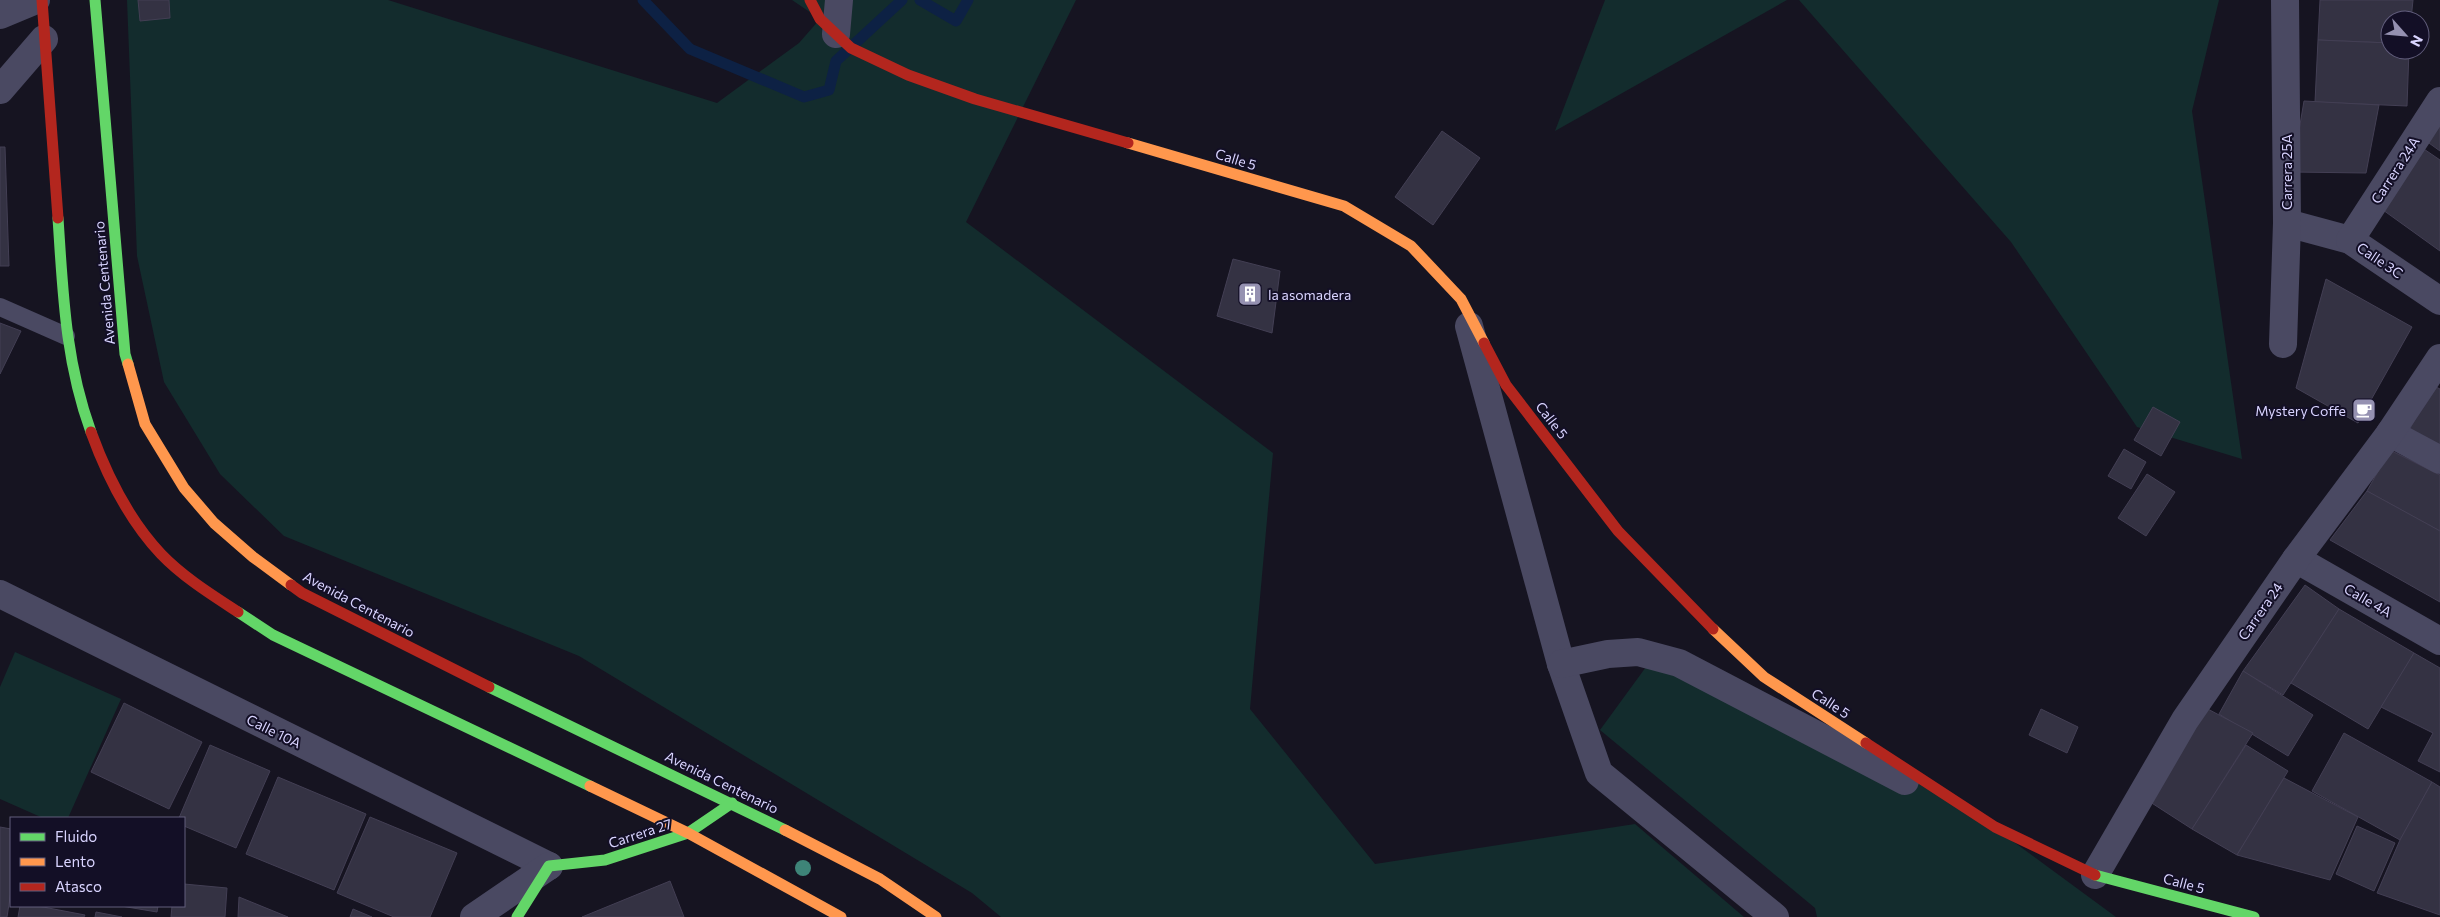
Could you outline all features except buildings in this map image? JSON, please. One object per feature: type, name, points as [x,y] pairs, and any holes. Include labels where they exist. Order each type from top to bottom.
[{"type":"main road","points":[[42,0],[66,336],[75,386],[95,449],[126,509],[158,551],[215,599],[273,635],[688,833],[841,917]]},
{"type":"main road","name":"Avenida Centenario","points":[[95,0],[125,354],[145,424],[184,488],[214,523],[253,557],[302,593],[492,688],[732,803],[880,880],[936,917]]},
{"type":"main road","name":"Calle 5","points":[[810,0],[820,19],[851,48],[908,75],[975,99],[1344,206],[1411,246],[1462,299],[1506,385],[1618,531],[1686,603],[1764,677],[1994,827],[2095,875],[2226,913],[2254,917]]},
{"type":"main road","name":"Carrera 27","points":[[549,866],[605,860],[688,833],[732,803]]},
{"type":"main road","points":[[517,917],[549,866]]},
{"type":"street","points":[[0,15],[36,0]]},
{"type":"street","points":[[836,34],[839,0]]},
{"type":"street","name":"Carrera 25A","points":[[2283,344],[2287,223],[2285,0]]},
{"type":"street","points":[[0,90],[44,39]]},
{"type":"street","name":"Carrera 24A","points":[[2350,240],[2440,101]]},
{"type":"street","name":"Calle 3C","points":[[2287,223],[2350,240],[2440,301]]},
{"type":"street","points":[[1462,299],[1560,664],[1599,773],[1776,917]]},
{"type":"street","name":"Carrera 24","points":[[2095,875],[2185,720],[2296,559],[2390,433],[2440,358]]},
{"type":"street","points":[[2390,433],[2440,460]]},
{"type":"street","name":"Calle 4A","points":[[2296,559],[2440,641]]},
{"type":"street","name":"Calle 10A","points":[[0,594],[549,866]]},
{"type":"street","points":[[1560,664],[1608,654],[1638,652],[1679,663],[1994,827]]},
{"type":"street","points":[[474,917],[549,866]]},
{"type":"lane","points":[[0,306],[66,336]]},
{"type":"green space","points":[[127,0],[388,0],[717,103],[799,43],[820,19],[792,0],[1076,0],[966,222],[1273,453],[1250,709],[1375,864],[1635,824],[1744,917],[1001,917],[972,893],[579,656],[284,536],[220,474],[164,382],[137,256]]},
{"type":"green space","points":[[1605,0],[1787,0],[1555,131]]},
{"type":"green space","points":[[1799,0],[2219,0],[2192,111],[2242,459],[2137,427],[2011,242]]},
{"type":"green space","points":[[1662,645],[1962,804],[2116,917],[1817,917],[1815,908],[1600,730]]},
{"type":"green space","points":[[15,652],[121,699],[68,817],[41,817],[0,799],[0,687]]},
{"type":"waterway","points":[[643,0],[690,49],[804,97],[829,90],[836,61],[902,0]]},
{"type":"waterway","points":[[920,0],[956,21],[968,0]]},
{"type":"traffic: fast","points":[[95,0],[125,354],[128,364]]},
{"type":"traffic: fast","points":[[58,218],[70,352],[82,405],[91,432]]},
{"type":"traffic: fast","points":[[238,612],[273,635],[590,786]]},
{"type":"traffic: fast","points":[[489,687],[785,830]]},
{"type":"traffic: fast","points":[[517,917],[549,866],[605,860],[688,833],[732,803]]},
{"type":"traffic: fast","points":[[2095,875],[2254,917]]},
{"type":"traffic: slow","points":[[1128,143],[1344,206],[1411,246],[1461,299],[1484,343]]},
{"type":"traffic: slow","points":[[128,364],[145,424],[184,488],[214,523],[253,557],[291,585]]},
{"type":"traffic: slow","points":[[1713,629],[1764,677],[1866,743]]},
{"type":"traffic: slow","points":[[590,786],[688,833],[841,917]]},
{"type":"traffic: slow","points":[[785,830],[880,879],[936,917]]},
{"type":"traffic: jam","points":[[42,0],[58,218]]},
{"type":"traffic: jam","points":[[810,0],[820,19],[851,48],[908,75],[975,99],[1128,143]]},
{"type":"traffic: jam","points":[[1484,343],[1506,385],[1618,531],[1713,629]]},
{"type":"traffic: jam","points":[[91,432],[104,465],[120,497],[149,541],[179,570],[238,612]]},
{"type":"traffic: jam","points":[[291,585],[302,593],[489,687]]},
{"type":"traffic: jam","points":[[1866,743],[1995,827],[2095,875]]},
{"type":"place","name":"la asomadera","points":[[1250,294]]},
{"type":"place","name":"Mystery Coffe","points":[[2364,410]]}]
